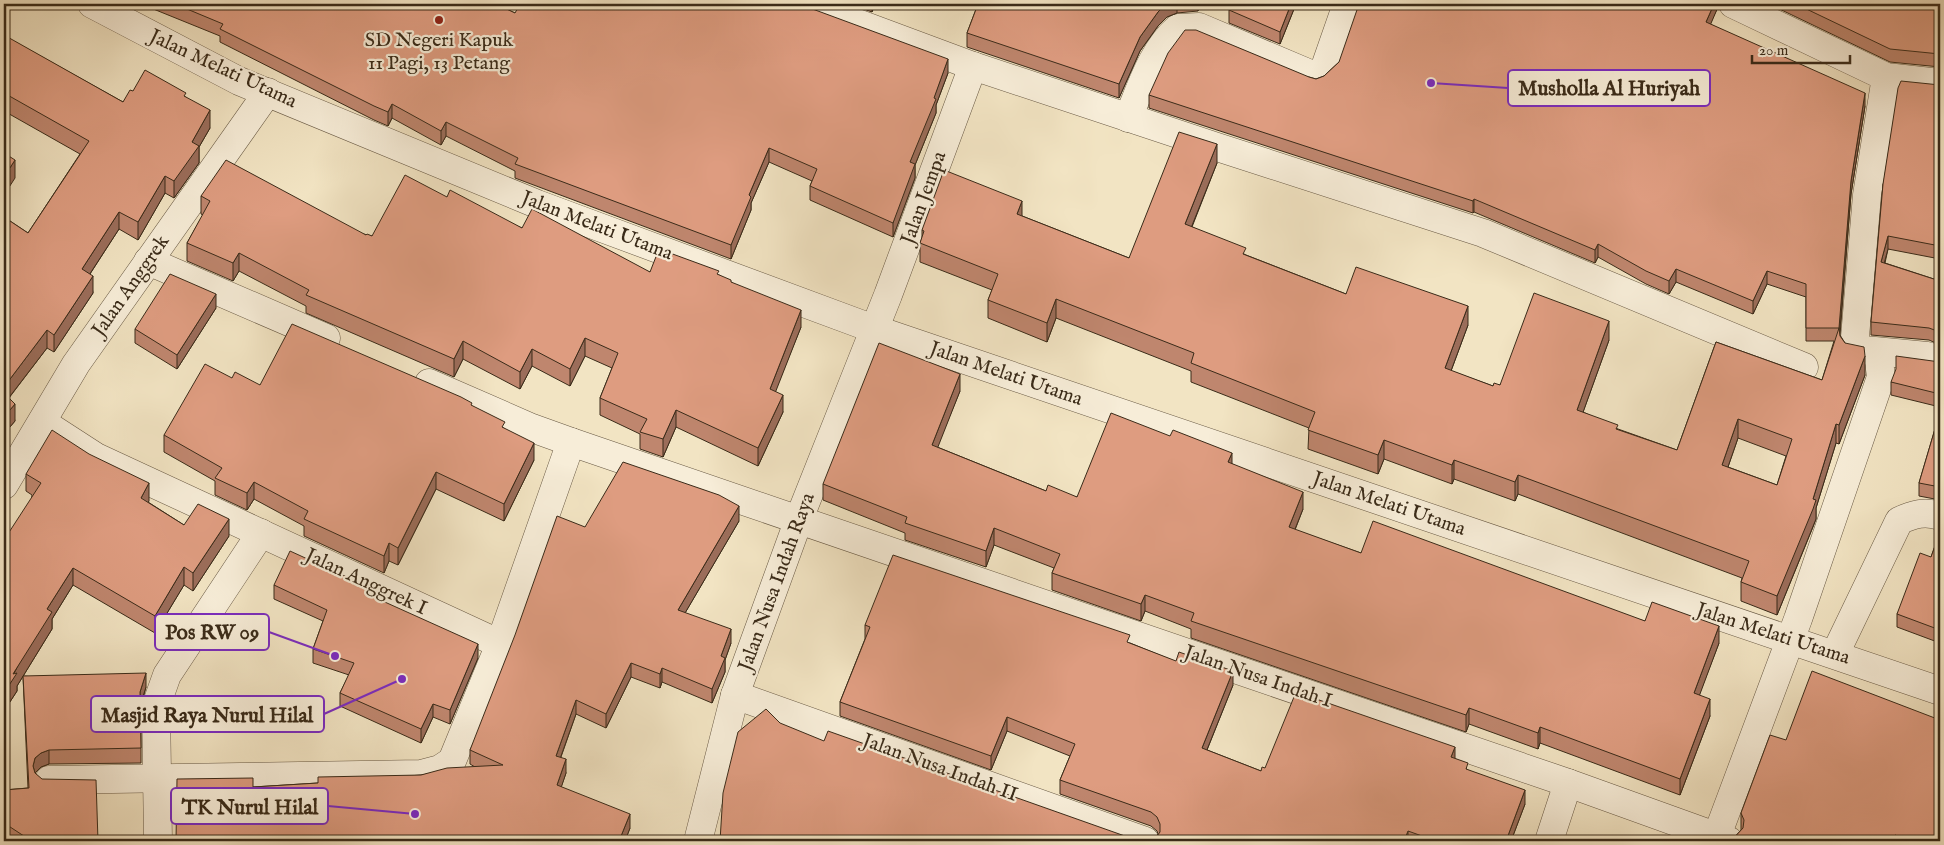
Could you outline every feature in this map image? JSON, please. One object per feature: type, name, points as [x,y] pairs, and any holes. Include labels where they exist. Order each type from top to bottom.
[{"type":"street","name":"Jalan Melati Utama","points":[[92,4],[239,81],[536,204],[874,329],[1940,691]]},
{"type":"street","points":[[806,4],[973,66],[1483,232],[1804,367]]},
{"type":"street","points":[[1128,118],[1152,64],[1167,37],[1178,28],[1199,28],[1315,76],[1324,70],[1347,4]]},
{"type":"street","points":[[1733,4],[1886,77],[1940,82]]},
{"type":"street","name":"Jalan Jempa","points":[[874,329],[973,66]]},
{"type":"street","points":[[1886,77],[1867,195],[1854,349],[1878,353],[1927,356],[1940,360]]},
{"type":"street","name":"Jalan Anggrek","points":[[4,486],[76,364],[268,92]]},
{"type":"street","points":[[148,261],[349,349]]},
{"type":"street","name":"Jalan Nusa Indah Raya","points":[[698,841],[734,695],[799,519],[874,329]]},
{"type":"street","points":[[1720,840],[1881,377],[1878,353]]},
{"type":"street","points":[[404,372],[532,428],[799,519]]},
{"type":"street","name":"Jalan Anggrek I","points":[[42,422],[96,457],[500,644]]},
{"type":"street","points":[[49,780],[421,774],[440,769],[452,761],[500,644],[571,442]]},
{"type":"street","points":[[1835,654],[1899,521],[1913,514],[1933,513],[1940,516]]},
{"type":"street","name":"Jalan Nusa Indah I","points":[[799,519],[1568,783],[1720,840]]},
{"type":"street","points":[[158,841],[156,706],[166,675],[261,533]]},
{"type":"street","name":"Jalan Nusa Indah II","points":[[734,695],[1145,841]]},
{"type":"street","points":[[1549,841],[1568,783]]},
{"type":"building","points":[[175,4],[496,4],[515,13],[520,4],[799,4],[948,59],[934,98],[936,99],[910,162],[915,164],[893,223],[810,186],[817,169],[769,148],[731,245],[515,164],[518,158],[446,122],[441,131],[392,104],[388,112],[374,106],[220,29],[223,24]]},
{"type":"building","points":[[978,4],[1166,4],[1140,37],[1119,84],[967,33]]},
{"type":"building","points":[[1232,4],[1291,4],[1280,32],[1229,10]]},
{"type":"building","points":[[1359,4],[1656,4],[1665,9],[1669,4],[1714,4],[1706,22],[1865,93],[1851,181],[1839,328],[1806,328],[1806,284],[1767,271],[1753,301],[1676,269],[1669,281],[1646,271],[1598,244],[1595,250],[1474,199],[1473,201],[1149,95],[1168,53],[1185,30],[1196,30],[1309,77],[1316,79],[1324,76],[1339,62]]},
{"type":"building","points":[[1796,4],[1940,4],[1940,54],[1890,49]]},
{"type":"building","points":[[4,23],[8,25],[4,33]]},
{"type":"building","points":[[4,35],[123,102],[130,90],[133,91],[145,70],[186,93],[184,96],[210,110],[192,142],[199,146],[174,181],[165,176],[138,222],[119,212],[82,269],[93,276],[54,335],[47,330],[4,387],[4,217],[28,233],[89,141],[4,93]]},
{"type":"building","points":[[1901,81],[1940,85],[1940,246],[1888,236],[1881,262],[1940,281],[1940,332],[1929,328],[1871,322],[1883,184],[1898,88]]},
{"type":"building","points":[[1179,132],[1217,144],[1185,224],[1246,248],[1243,254],[1346,294],[1356,267],[1468,306],[1445,368],[1493,386],[1494,383],[1500,385],[1534,293],[1609,321],[1577,410],[1618,425],[1616,429],[1677,450],[1716,342],[1822,380],[1839,328],[1840,336],[1845,343],[1864,347],[1865,356],[1839,425],[1836,424],[1813,499],[1816,500],[1813,509],[1777,596],[1741,582],[1749,561],[1518,475],[1515,482],[1454,460],[1452,465],[1384,440],[1378,455],[1308,430],[1315,412],[1191,363],[1194,353],[1056,299],[1047,323],[988,300],[998,274],[920,243],[924,231],[922,230],[944,170],[1022,201],[1017,214],[1129,258]],"holes":[[[1738,419],[1792,439],[1777,485],[1722,465]]]},
{"type":"building","points":[[4,153],[15,160],[4,177]]},
{"type":"building","points":[[226,160],[366,235],[372,236],[405,175],[447,197],[450,190],[522,228],[532,209],[650,272],[659,249],[719,271],[717,274],[731,280],[731,282],[801,310],[770,389],[783,395],[758,448],[676,410],[663,439],[640,432],[647,419],[600,398],[618,353],[585,338],[570,369],[532,349],[520,372],[463,341],[454,359],[306,295],[309,290],[239,253],[233,263],[187,243],[210,201],[201,196]]},
{"type":"building","points":[[170,274],[216,294],[177,355],[135,329]]},
{"type":"building","points":[[292,324],[461,397],[472,403],[471,405],[505,422],[502,427],[534,443],[504,504],[436,472],[398,548],[389,543],[384,556],[304,519],[308,511],[254,482],[247,493],[215,478],[222,468],[164,435],[205,364],[232,378],[235,372],[260,385]]},
{"type":"building","points":[[879,343],[960,374],[932,445],[1046,491],[1048,485],[1077,497],[1111,413],[1170,436],[1173,430],[1232,453],[1228,462],[1303,492],[1289,527],[1361,553],[1373,521],[1645,621],[1652,602],[1719,626],[1694,693],[1710,699],[1680,779],[1540,727],[1538,733],[1469,708],[1466,715],[1191,621],[1194,613],[1145,595],[1141,604],[1052,573],[1060,554],[994,528],[986,551],[905,523],[907,517],[823,484]]},
{"type":"building","points":[[1896,356],[1940,362],[1940,394],[1891,382],[1896,369]]},
{"type":"building","points":[[4,393],[15,404],[4,417]]},
{"type":"building","points":[[1940,412],[1940,487],[1919,483]]},
{"type":"building","points":[[52,430],[89,454],[149,483],[141,498],[184,525],[198,504],[229,519],[193,573],[184,567],[155,616],[73,568],[47,609],[52,612],[13,674],[17,673],[4,693],[4,540],[41,483],[26,474]]},
{"type":"building","points":[[623,462],[719,495],[739,506],[678,610],[731,629],[721,656],[725,658],[712,689],[662,668],[660,674],[631,663],[606,714],[576,700],[556,756],[566,759],[557,785],[630,814],[619,841],[176,841],[177,779],[253,778],[253,787],[318,783],[318,777],[421,775],[447,768],[503,765],[470,750],[515,635],[557,516],[585,527]]},
{"type":"building","points":[[1940,532],[1940,630],[1897,614],[1920,553],[1931,557]]},
{"type":"building","points":[[290,551],[371,588],[367,594],[478,644],[450,710],[433,704],[421,729],[340,693],[354,663],[313,649],[327,610],[274,585]]},
{"type":"building","points":[[893,555],[1130,635],[1127,642],[1176,661],[1179,652],[1233,671],[1202,748],[1261,771],[1262,767],[1265,768],[1296,692],[1455,747],[1451,757],[1468,763],[1466,769],[1525,790],[1506,841],[1436,841],[1408,831],[1404,841],[1150,841],[1155,839],[1160,832],[1160,824],[1157,817],[1151,812],[1060,780],[1075,744],[1007,717],[991,756],[840,702],[870,627],[865,625]]},
{"type":"building","points":[[1812,671],[1940,720],[1940,841],[1913,841],[1895,835],[1892,841],[1731,841],[1743,828],[1744,820],[1741,813],[1770,735],[1786,740]]},
{"type":"building","points":[[146,673],[140,692],[141,748],[49,750],[35,758],[33,766],[35,773],[42,779],[96,780],[98,841],[4,841],[4,839],[27,838],[4,823],[4,790],[29,788],[23,676]]},
{"type":"building","points":[[766,709],[780,723],[824,741],[828,731],[1139,841],[720,841],[723,793],[738,732]]},
{"type":"place","name":"SD Negeri Kapuk 11 Pagi, 13 Petang","points":[[439,20]]},
{"type":"place","name":"Musholla Al Huriyah","points":[[1431,83]]},
{"type":"place","name":"Pos RW 09","points":[[335,656]]},
{"type":"place","name":"Masjid Raya Nurul Hilal","points":[[402,679]]},
{"type":"place","name":"TK Nurul Hilal","points":[[415,814]]}]
